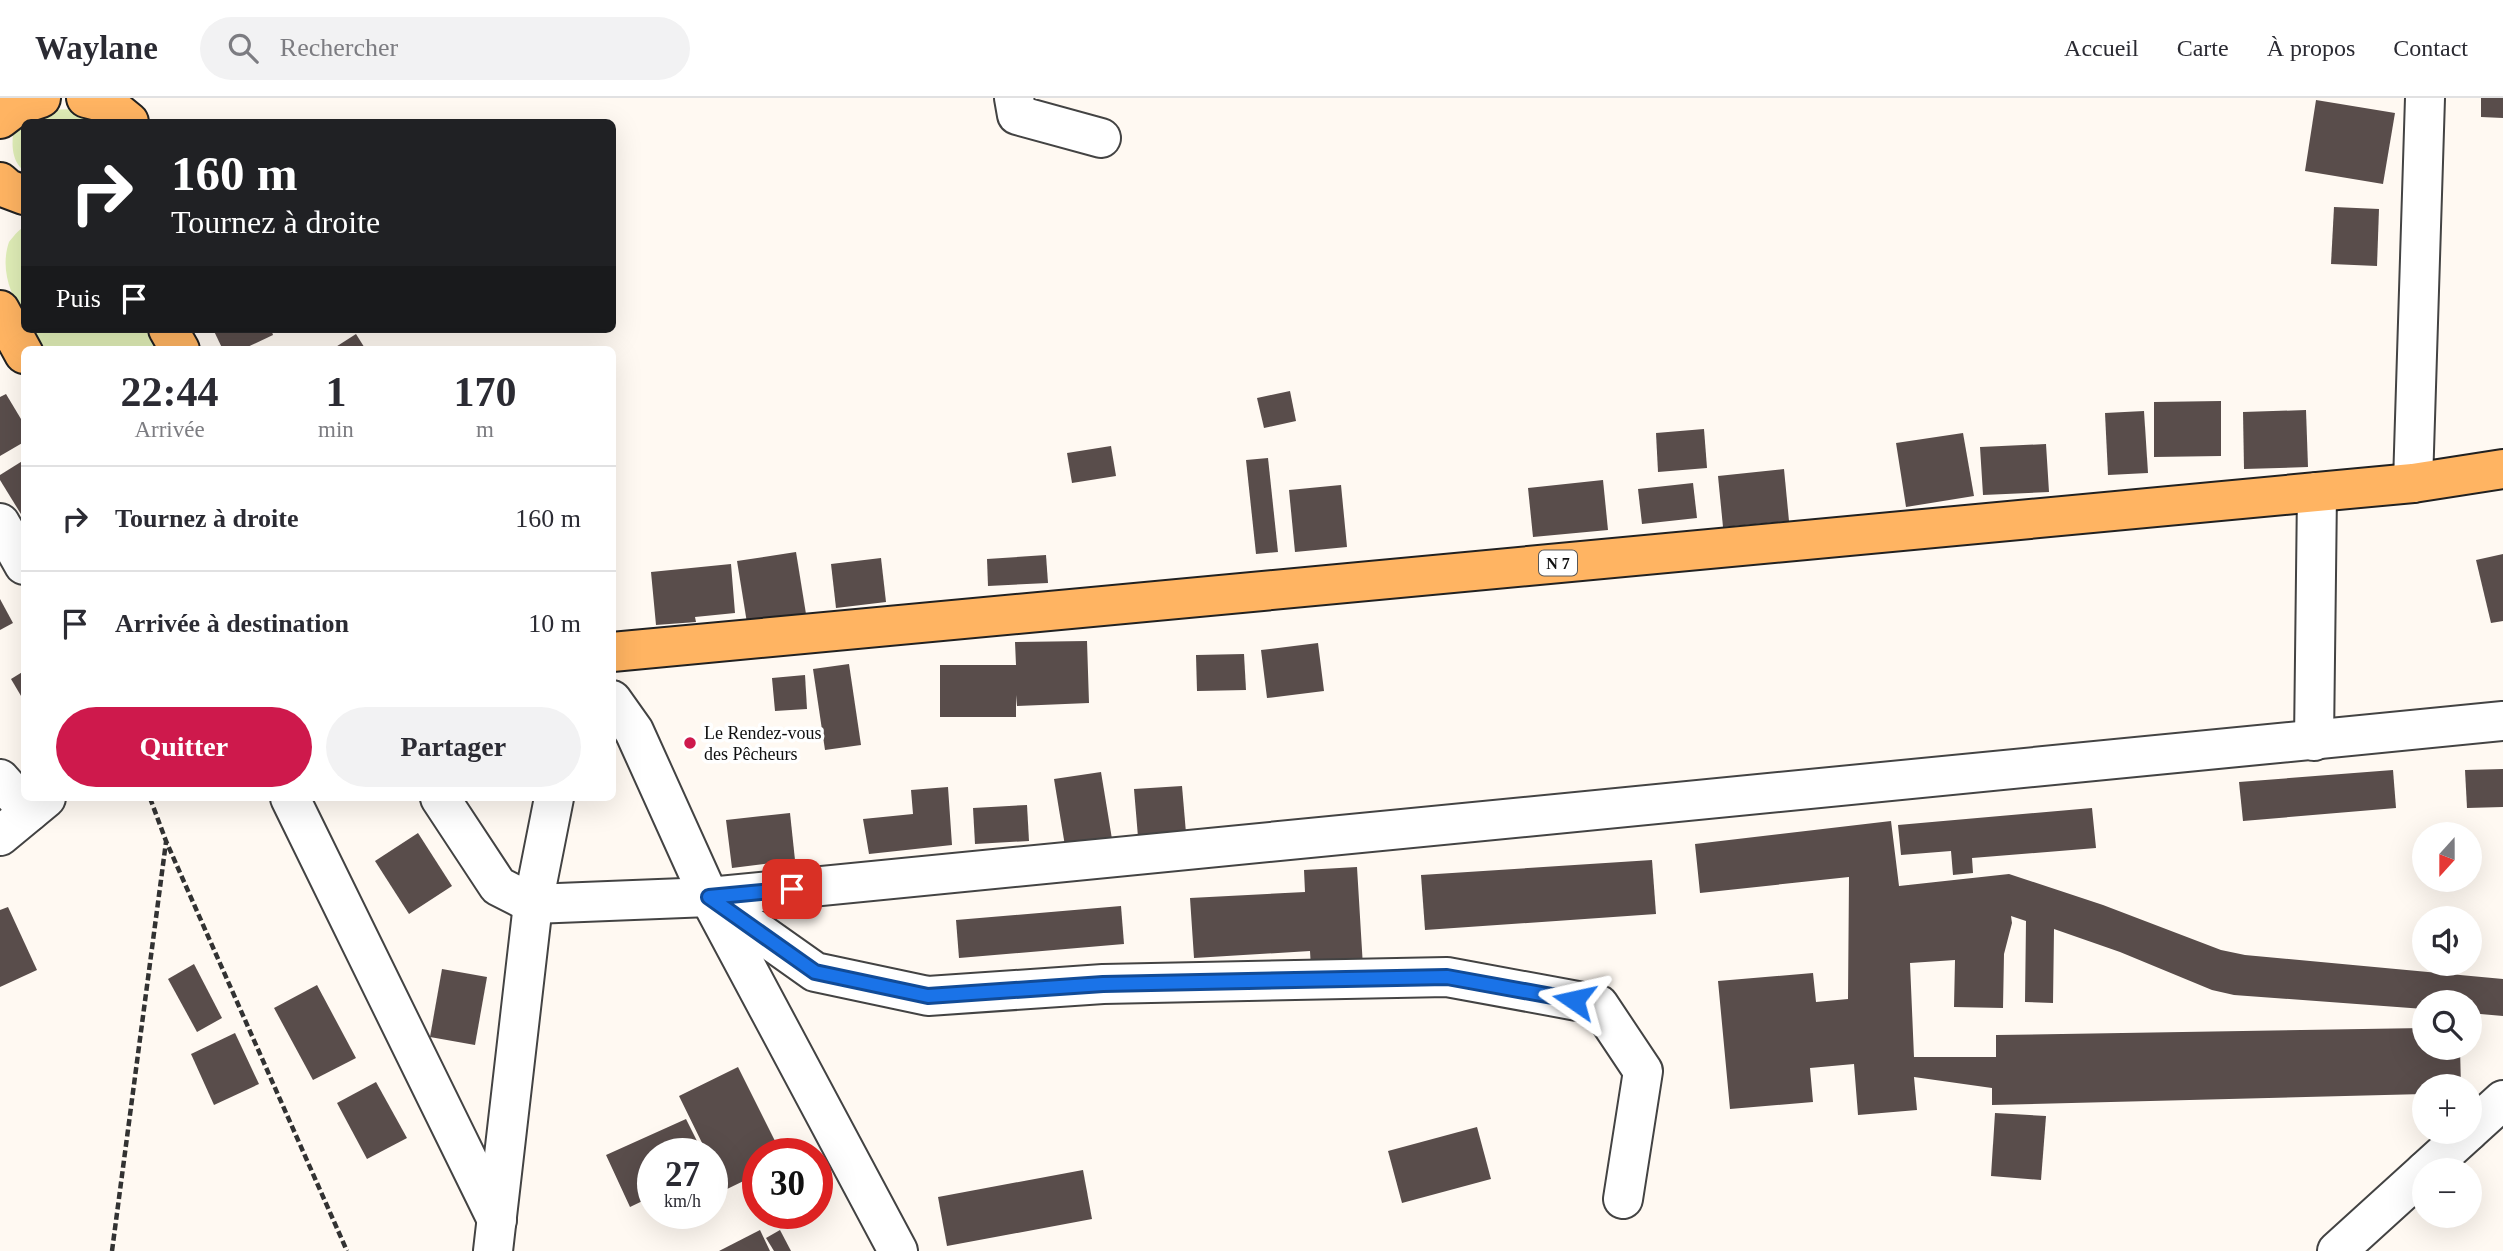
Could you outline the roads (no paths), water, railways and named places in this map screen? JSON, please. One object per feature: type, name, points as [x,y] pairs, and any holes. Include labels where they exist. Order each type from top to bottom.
[{"type":"main road","points":[[0,119],[17,106],[41,98]]},
{"type":"main road","points":[[86,98],[106,103],[125,119]]},
{"type":"main road","points":[[140,119],[142,98]]},
{"type":"main road","points":[[0,182],[8,189],[21,194]]},
{"type":"main road","points":[[0,310],[21,348]]},
{"type":"main road","name":"N 7","points":[[616,652],[2317,492],[2503,469]]},
{"type":"street","points":[[1014,98],[1017,115],[1101,138]]},
{"type":"street","points":[[2413,482],[2425,98]]},
{"type":"street","points":[[2314,741],[2317,492]]},
{"type":"street","points":[[0,523],[21,560]]},
{"type":"street","points":[[616,706],[634,731],[709,897],[898,1251]]},
{"type":"street","points":[[442,801],[498,886],[533,904],[709,897],[2503,721]]},
{"type":"street","points":[[0,779],[21,793]]},
{"type":"street","points":[[291,801],[495,1236]]},
{"type":"street","points":[[495,1236],[533,904],[553,801]]},
{"type":"street","points":[[0,836],[38,805]]},
{"type":"street","points":[[709,897],[815,972],[928,996],[1103,984],[1447,977],[1599,1005],[1643,1070],[1623,1199]]},
{"type":"street","points":[[2482,1119],[2503,1100]]},
{"type":"street","points":[[2439,1158],[2455,1144]]},
{"type":"street","points":[[2337,1251],[2412,1183]]},
{"type":"place","name":"Le Rendez-vous des Pêcheurs","points":[[690,743]]}]
